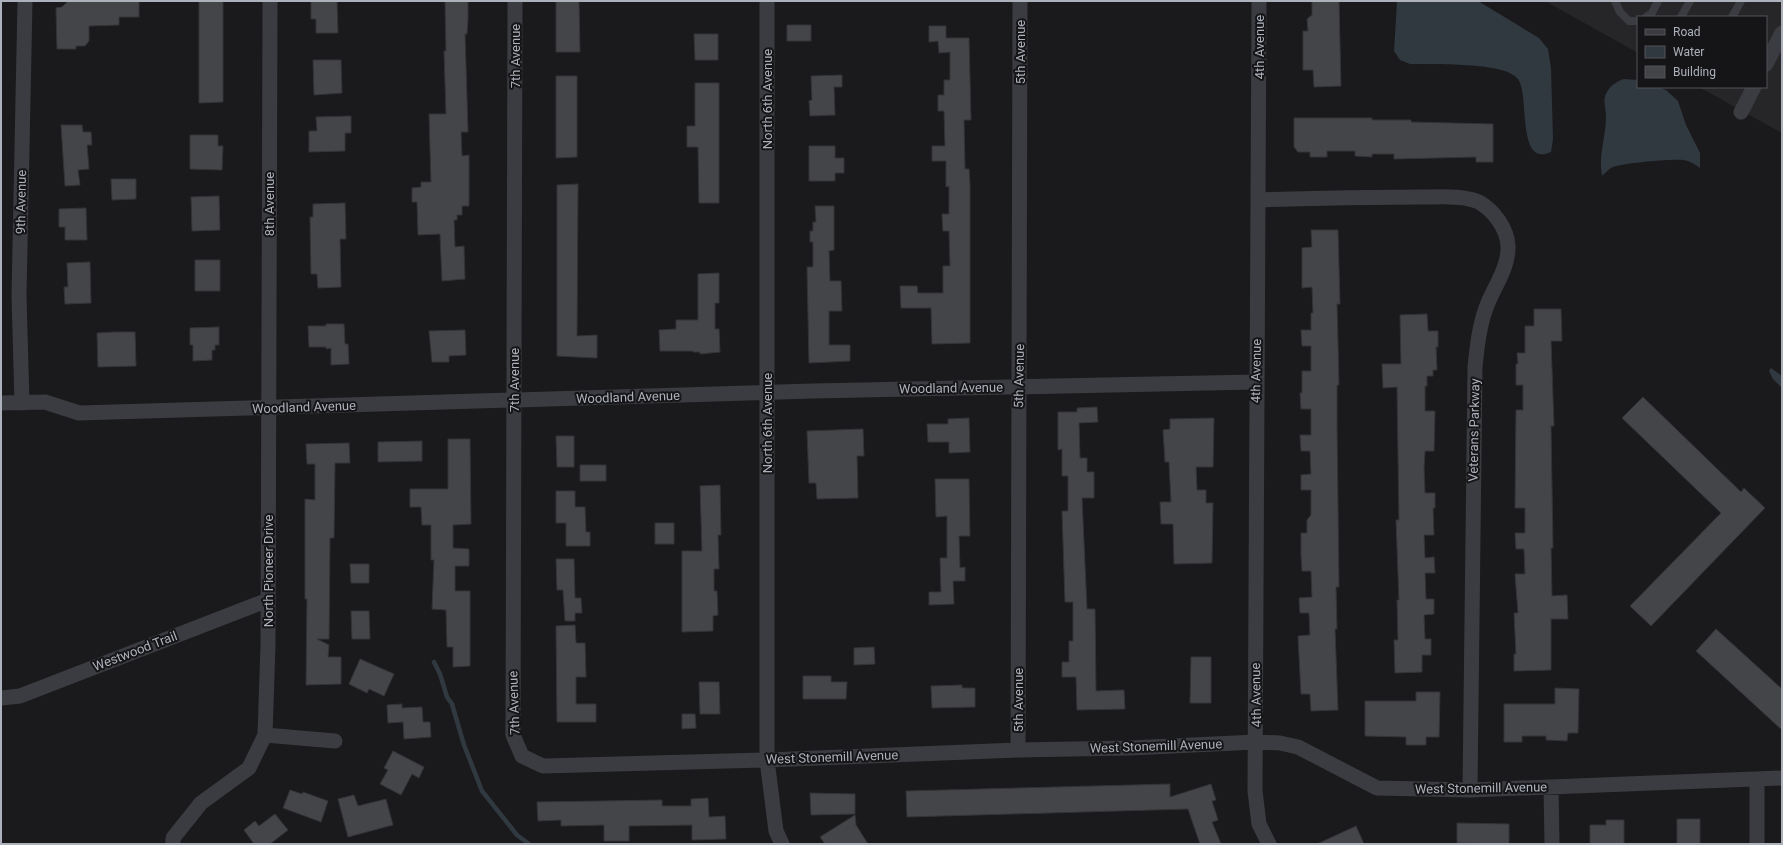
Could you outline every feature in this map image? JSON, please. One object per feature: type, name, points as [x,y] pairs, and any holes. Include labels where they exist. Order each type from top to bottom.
[{"type":"street","name":"9th Avenue","points":[[22,403],[19,296],[25,1]]},
{"type":"street","name":"8th Avenue","points":[[269,408],[270,1]]},
{"type":"street","name":"7th Avenue","points":[[516,1],[513,735],[522,756]]},
{"type":"street","name":"North 6th Avenue","points":[[767,1],[767,760],[776,831],[782,844]]},
{"type":"street","name":"5th Avenue","points":[[1018,750],[1020,1]]},
{"type":"street","name":"4th Avenue","points":[[1259,1],[1255,791],[1259,824],[1269,844]]},
{"type":"street","points":[[1767,62],[1782,33]]},
{"type":"street","points":[[1741,112],[1753,88]]},
{"type":"street","name":"Veterans Parkway","points":[[1258,200],[1363,197],[1455,197],[1478,202],[1492,213],[1505,230],[1508,247],[1501,275],[1486,308],[1475,367],[1470,790]]},
{"type":"street","name":"Woodland Avenue","points":[[1,403],[45,402],[79,413],[514,401],[767,392],[1256,382]]},
{"type":"street","name":"North Pioneer Drive","points":[[172,844],[173,838],[201,803],[249,768],[265,735],[268,600],[269,408]]},
{"type":"street","name":"Westwood Trail","points":[[1,698],[20,696],[268,600]]},
{"type":"street","points":[[265,735],[335,741]]},
{"type":"street","name":"West Stonemill Avenue","points":[[522,756],[543,766],[767,760],[1018,750],[1130,748],[1256,742],[1280,743],[1298,747],[1377,788],[1470,790],[1782,778]]},
{"type":"street","points":[[1757,779],[1757,844]]},
{"type":"street","points":[[1552,787],[1552,844]]},
{"type":"lane","points":[[1615,1],[1620,12],[1629,21],[1637,21]]},
{"type":"lane","points":[[1648,16],[1652,13],[1658,1]]},
{"type":"lane","points":[[1682,16],[1690,1]]},
{"type":"lane","points":[[1733,16],[1741,1]]},
{"type":"shaded area","points":[[1545,1],[1782,1],[1782,133],[1701,88],[1767,88],[1767,16],[1637,16],[1637,52]]},
{"type":"water","points":[[1397,1],[1478,1],[1539,38],[1548,49],[1551,68],[1553,139],[1551,152],[1540,154],[1533,150],[1528,140],[1521,87],[1518,79],[1510,73],[1498,69],[1467,65],[1410,64],[1400,60],[1394,51]]},
{"type":"water","points":[[1624,79],[1637,80],[1637,88],[1661,88],[1666,90],[1678,101],[1686,125],[1700,153],[1700,168],[1688,161],[1683,160],[1658,161],[1616,166],[1611,168],[1602,176],[1601,161],[1606,116],[1605,98],[1612,85]]},
{"type":"water","points":[[1771,368],[1782,376],[1782,388],[1773,379],[1769,371]]},
{"type":"building","points":[[68,1],[139,1],[139,17],[119,17],[119,25],[89,26],[89,41],[85,46],[76,46],[76,49],[57,49],[56,8],[62,7]]},
{"type":"building","points":[[199,1],[223,1],[223,102],[199,103]]},
{"type":"building","points":[[311,1],[337,1],[338,33],[316,33],[316,19],[311,19]]},
{"type":"building","points":[[445,1],[468,1],[467,34],[465,34],[468,132],[461,132],[462,156],[469,155],[469,206],[462,206],[462,215],[457,215],[457,220],[454,220],[455,247],[464,246],[465,279],[442,281],[440,234],[418,235],[417,202],[412,202],[412,188],[421,187],[421,182],[431,182],[429,114],[446,114],[444,51],[446,51]]},
{"type":"building","points":[[556,1],[579,1],[580,52],[556,52]]},
{"type":"building","points":[[1312,1],[1339,1],[1341,86],[1314,87],[1313,70],[1303,70],[1303,31],[1308,31],[1307,19],[1312,15]]},
{"type":"building","points":[[787,25],[811,25],[811,41],[787,41]]},
{"type":"building","points":[[929,26],[946,26],[946,38],[969,38],[971,120],[964,120],[965,169],[969,169],[970,186],[970,343],[932,344],[931,308],[901,308],[900,286],[917,286],[918,293],[943,293],[943,266],[950,266],[949,231],[943,231],[942,214],[949,214],[949,186],[946,187],[946,161],[932,161],[932,146],[945,146],[944,111],[938,111],[938,95],[944,95],[944,80],[950,80],[950,52],[939,53],[938,41],[929,42]]},
{"type":"building","points":[[694,34],[718,34],[718,60],[695,60]]},
{"type":"building","points":[[313,60],[341,60],[342,93],[314,95]]},
{"type":"building","points":[[842,75],[842,87],[834,87],[835,115],[810,116],[809,101],[812,100],[811,76]]},
{"type":"building","points":[[556,76],[577,76],[577,157],[556,158]]},
{"type":"building","points":[[695,83],[719,83],[719,203],[699,203],[698,147],[687,147],[687,126],[695,126]]},
{"type":"building","points":[[351,116],[351,133],[345,133],[345,151],[309,152],[309,131],[317,131],[316,117]]},
{"type":"building","points":[[1294,118],[1372,118],[1372,120],[1411,120],[1411,122],[1493,124],[1493,162],[1476,162],[1476,157],[1394,159],[1394,154],[1372,154],[1372,157],[1355,156],[1355,151],[1327,151],[1327,157],[1310,157],[1310,152],[1298,152],[1294,147]]},
{"type":"building","points":[[61,125],[82,125],[83,132],[91,132],[92,145],[87,145],[89,169],[78,170],[80,185],[65,186]]},
{"type":"building","points":[[190,135],[218,135],[218,146],[223,146],[222,170],[190,169]]},
{"type":"building","points":[[809,146],[835,146],[835,158],[844,158],[844,173],[835,173],[835,181],[809,181]]},
{"type":"building","points":[[111,179],[136,179],[136,199],[112,200]]},
{"type":"building","points":[[578,184],[577,336],[597,335],[597,358],[557,356],[557,185]]},
{"type":"building","points":[[219,196],[220,230],[192,231],[191,197]]},
{"type":"building","points":[[345,203],[346,239],[340,239],[341,287],[318,288],[317,274],[311,274],[310,217],[313,217],[313,204]]},
{"type":"building","points":[[815,206],[834,206],[834,250],[829,251],[830,281],[841,281],[842,311],[829,311],[829,345],[850,345],[850,361],[809,363],[807,267],[813,267],[813,242],[810,242],[810,231],[813,231],[813,222],[816,222]]},
{"type":"building","points":[[86,208],[87,240],[65,240],[65,227],[59,227],[59,209]]},
{"type":"building","points":[[1311,230],[1338,230],[1340,304],[1337,304],[1339,385],[1337,385],[1337,425],[1339,587],[1336,587],[1337,629],[1335,629],[1338,710],[1311,711],[1310,694],[1301,694],[1298,636],[1310,635],[1309,613],[1300,613],[1299,598],[1312,597],[1311,571],[1302,571],[1301,555],[1301,533],[1307,533],[1307,520],[1311,515],[1311,490],[1301,490],[1301,475],[1311,474],[1310,451],[1301,451],[1300,435],[1311,435],[1311,409],[1301,409],[1300,393],[1302,393],[1302,371],[1311,371],[1311,346],[1302,346],[1301,330],[1311,330],[1311,313],[1313,313],[1312,287],[1302,288],[1302,248],[1312,247]]},
{"type":"building","points":[[195,260],[220,260],[220,291],[195,291]]},
{"type":"building","points":[[90,262],[91,303],[65,304],[64,287],[68,287],[67,263]]},
{"type":"building","points":[[719,273],[719,303],[715,303],[715,329],[719,329],[720,352],[700,354],[700,352],[693,351],[660,351],[659,330],[676,329],[676,320],[698,320],[698,274]]},
{"type":"building","points":[[1534,309],[1561,309],[1562,341],[1551,341],[1554,426],[1551,426],[1553,548],[1551,548],[1552,596],[1567,595],[1568,619],[1551,619],[1551,670],[1514,671],[1514,654],[1516,654],[1514,613],[1518,613],[1515,574],[1525,574],[1524,549],[1516,549],[1515,533],[1525,533],[1525,508],[1515,508],[1516,410],[1523,410],[1523,385],[1516,385],[1516,364],[1518,364],[1517,353],[1525,353],[1525,326],[1534,326]]},
{"type":"building","points":[[1427,314],[1428,331],[1438,331],[1438,347],[1436,347],[1437,370],[1433,370],[1433,376],[1427,376],[1427,386],[1425,386],[1425,411],[1435,411],[1434,451],[1425,451],[1424,468],[1425,493],[1435,493],[1435,508],[1433,508],[1434,535],[1424,535],[1425,558],[1434,557],[1435,573],[1425,573],[1426,599],[1434,599],[1434,614],[1424,615],[1425,639],[1431,639],[1431,655],[1422,655],[1422,672],[1395,673],[1394,640],[1398,640],[1397,600],[1399,600],[1396,520],[1399,520],[1397,387],[1383,388],[1382,364],[1401,364],[1400,315]]},
{"type":"building","points":[[326,324],[344,324],[345,344],[348,344],[349,364],[331,365],[331,348],[326,349],[326,347],[309,347],[308,326],[326,326]]},
{"type":"building","points":[[219,327],[219,345],[215,345],[215,350],[212,350],[212,360],[193,361],[193,345],[190,345],[190,328]]},
{"type":"building","points":[[465,330],[466,355],[449,356],[449,362],[432,362],[429,331]]},
{"type":"building","points":[[135,332],[136,366],[98,367],[97,333]]},
{"type":"building","points":[[1643,397],[1741,492],[1744,488],[1765,508],[1651,626],[1630,606],[1721,513],[1622,418]]},
{"type":"building","points":[[1097,407],[1098,422],[1079,423],[1080,458],[1087,458],[1087,472],[1094,472],[1094,498],[1082,498],[1087,609],[1095,609],[1096,691],[1124,690],[1125,709],[1077,710],[1076,677],[1062,677],[1062,662],[1069,662],[1069,641],[1073,641],[1073,602],[1065,602],[1062,511],[1068,511],[1068,476],[1062,476],[1062,449],[1058,450],[1058,412],[1077,412],[1077,408]]},
{"type":"building","points":[[969,418],[970,452],[949,453],[949,442],[928,442],[927,424],[948,424],[948,419]]},
{"type":"building","points":[[1214,418],[1213,467],[1196,467],[1197,490],[1206,490],[1206,503],[1213,503],[1212,563],[1174,564],[1173,524],[1161,524],[1160,502],[1171,502],[1169,462],[1165,462],[1163,430],[1170,429],[1170,419]]},
{"type":"building","points":[[863,429],[864,456],[857,456],[858,498],[817,499],[816,483],[809,483],[807,431]]},
{"type":"building","points":[[556,436],[574,436],[574,467],[557,467]]},
{"type":"building","points":[[448,439],[470,439],[471,524],[453,525],[453,548],[469,549],[469,566],[455,566],[455,591],[470,591],[470,666],[453,667],[453,647],[447,647],[446,610],[432,609],[434,560],[431,560],[431,525],[422,525],[421,507],[410,507],[410,489],[448,489]]},
{"type":"building","points":[[422,441],[422,461],[378,462],[378,442]]},
{"type":"building","points":[[349,443],[350,463],[335,463],[334,538],[330,538],[329,639],[317,639],[329,645],[328,657],[341,657],[341,684],[306,685],[307,599],[305,599],[305,499],[315,500],[315,464],[307,464],[306,444]]},
{"type":"building","points":[[580,465],[606,465],[606,481],[580,481]]},
{"type":"building","points":[[935,479],[969,479],[970,536],[959,536],[960,568],[965,567],[965,581],[953,581],[954,604],[929,605],[929,592],[941,592],[940,558],[947,558],[947,516],[936,517]]},
{"type":"building","points":[[720,485],[721,535],[718,535],[719,569],[714,569],[714,591],[717,591],[718,615],[713,616],[713,631],[682,632],[682,551],[702,551],[700,486]]},
{"type":"building","points":[[556,491],[575,491],[575,507],[585,507],[586,532],[590,532],[590,546],[566,546],[566,523],[556,523]]},
{"type":"building","points":[[655,523],[674,523],[674,544],[655,544]]},
{"type":"building","points":[[556,559],[574,559],[575,598],[581,598],[582,613],[575,613],[575,621],[565,621],[563,590],[557,590]]},
{"type":"building","points":[[350,564],[369,564],[369,583],[351,583]]},
{"type":"building","points":[[351,611],[369,611],[370,639],[352,639]]},
{"type":"building","points":[[575,625],[576,643],[585,643],[586,677],[576,677],[576,704],[596,704],[596,722],[557,722],[556,626]]},
{"type":"building","points":[[1716,629],[1782,689],[1782,730],[1696,651]]},
{"type":"building","points":[[874,647],[875,664],[854,665],[854,648]]},
{"type":"building","points":[[1191,657],[1211,657],[1211,703],[1190,703]]},
{"type":"building","points":[[360,659],[394,674],[384,696],[369,689],[367,693],[349,684]]},
{"type":"building","points":[[803,676],[831,676],[831,682],[847,682],[846,699],[803,699]]},
{"type":"building","points":[[699,682],[719,682],[720,714],[700,714]]},
{"type":"building","points":[[962,685],[962,688],[975,688],[975,707],[932,708],[931,686]]},
{"type":"building","points":[[1555,688],[1579,689],[1578,733],[1568,733],[1567,741],[1546,740],[1546,736],[1522,736],[1522,742],[1504,742],[1504,704],[1555,704]]},
{"type":"building","points":[[1416,692],[1440,692],[1439,737],[1426,737],[1426,745],[1406,745],[1406,737],[1365,736],[1365,701],[1416,701]]},
{"type":"building","points":[[402,704],[402,708],[422,707],[423,722],[430,722],[431,737],[404,739],[403,722],[388,723],[387,705]]},
{"type":"building","points":[[682,714],[695,714],[696,728],[682,729]]},
{"type":"building","points":[[393,751],[424,767],[419,778],[412,774],[401,795],[380,784],[388,770],[384,768]]},
{"type":"building","points":[[1170,784],[1170,797],[1211,784],[1216,800],[1212,801],[1218,820],[1212,822],[1221,844],[1200,844],[1188,809],[907,817],[906,791]]},
{"type":"building","points":[[290,790],[302,794],[303,792],[328,801],[321,822],[283,808]]},
{"type":"building","points":[[810,793],[855,794],[855,814],[811,815]]},
{"type":"building","points":[[354,795],[358,806],[386,799],[393,825],[348,837],[338,799]]},
{"type":"building","points":[[708,798],[709,817],[725,816],[726,839],[692,840],[692,825],[629,826],[629,841],[604,841],[604,825],[561,826],[561,820],[538,821],[537,802],[662,800],[662,806],[691,806],[691,799]]},
{"type":"building","points":[[275,814],[288,830],[270,844],[254,844],[244,830],[255,821],[259,826]]},
{"type":"building","points":[[855,815],[856,825],[868,844],[825,844],[820,837]]},
{"type":"building","points":[[1677,819],[1700,819],[1700,844],[1677,844]]},
{"type":"building","points":[[1606,820],[1624,820],[1624,844],[1590,844],[1590,825],[1606,825]]},
{"type":"building","points":[[1457,823],[1509,824],[1509,844],[1457,843]]},
{"type":"building","points":[[1356,826],[1364,844],[1317,844]]},
{"type":"waterway","points":[[434,662],[440,674],[447,697],[452,704],[464,745],[482,791],[517,835],[529,844]]}]
